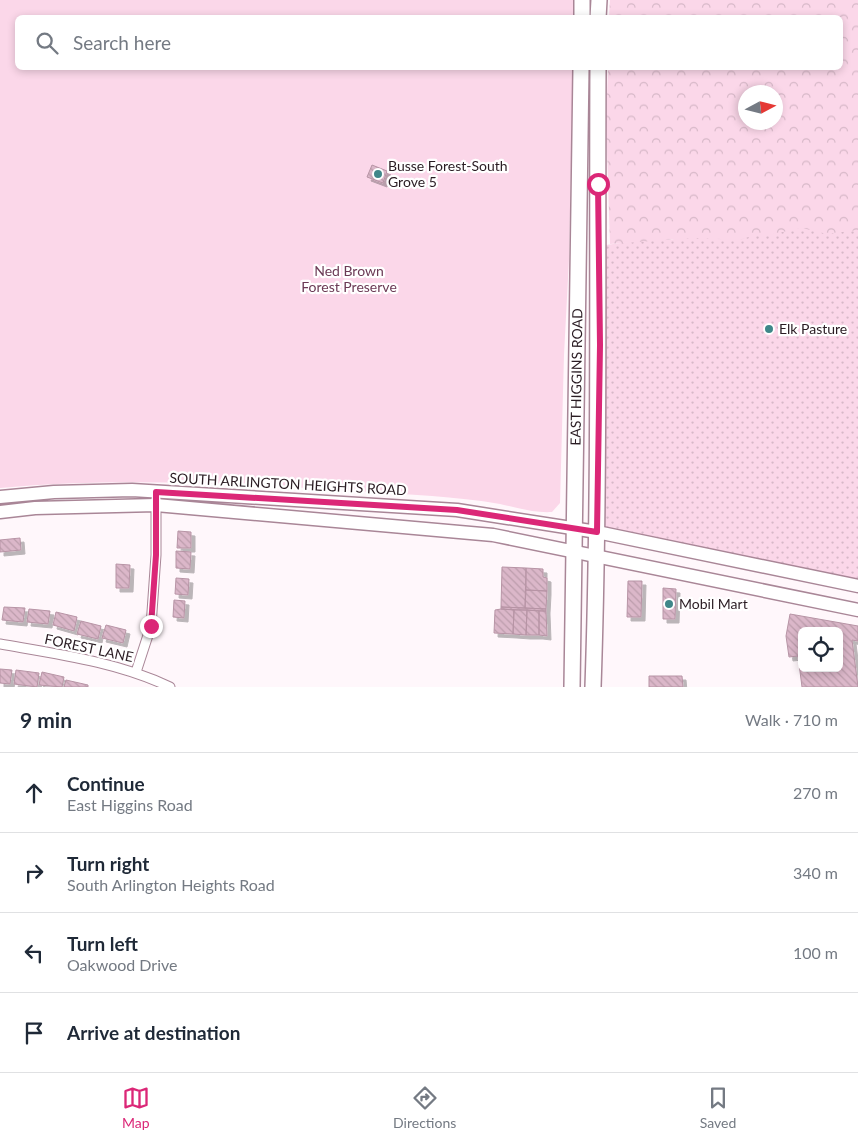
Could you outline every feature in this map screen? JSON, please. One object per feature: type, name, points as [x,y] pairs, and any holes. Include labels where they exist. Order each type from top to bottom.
[{"type":"main road","points":[[582,0],[582,15]]},
{"type":"main road","points":[[598,0],[598,15]]},
{"type":"main road","name":"EAST HIGGINS ROAD","points":[[572,687],[581,70]]},
{"type":"main road","name":"EAST HIGGINS ROAD","points":[[593,687],[600,345],[598,70]]},
{"type":"main road","name":"SOUTH ARLINGTON HEIGHTS ROAD","points":[[0,497],[84,490],[156,492],[426,507],[597,532],[858,586]]},
{"type":"main road","name":"SOUTH ARLINGTON HEIGHTS ROAD","points":[[0,512],[35,508],[156,505],[478,534],[573,550],[858,610]]},
{"type":"street","points":[[136,672],[151,626],[156,555],[156,492]]},
{"type":"street","name":"FOREST LANE","points":[[0,644],[61,655],[136,672],[170,687]]},
{"type":"green space","name":"Ned Brown Forest Preserve","points":[[0,0],[575,0],[575,15],[15,15],[15,70],[573,70],[569,259],[560,503],[552,512],[532,511],[492,503],[449,498],[270,486],[107,482],[0,488]]},
{"type":"green space","points":[[610,0],[858,0],[858,230],[827,234],[802,228],[768,235],[754,235],[740,240],[695,238],[610,244],[606,122],[608,70],[843,70],[843,15],[609,15]]},
{"type":"green space","points":[[858,177],[858,584],[597,532],[598,246],[651,239],[671,240]]},
{"type":"building","name":"Busse Forest-South Grove 5","points":[[372,165],[387,171],[383,183],[367,177]]},
{"type":"building","points":[[178,531],[191,532],[191,548],[177,548]]},
{"type":"building","points":[[20,538],[21,550],[0,552],[0,540]]},
{"type":"building","points":[[176,551],[191,552],[190,569],[176,568]]},
{"type":"building","points":[[116,564],[130,565],[129,588],[116,588]]},
{"type":"building","points":[[502,567],[526,568],[525,608],[501,607]]},
{"type":"building","points":[[526,568],[543,569],[543,577],[547,578],[547,591],[526,590]]},
{"type":"building","points":[[176,578],[189,579],[188,595],[175,594]]},
{"type":"building","points":[[628,581],[642,581],[641,617],[627,617]]},
{"type":"building","name":"Mobil Mart","points":[[663,588],[676,589],[675,619],[663,619]]},
{"type":"building","points":[[526,590],[547,591],[546,609],[525,608]]},
{"type":"building","points":[[174,600],[185,601],[184,618],[173,617]]},
{"type":"building","points":[[4,607],[25,608],[23,622],[2,620]]},
{"type":"building","points":[[501,607],[546,609],[546,611],[501,609]]},
{"type":"building","points":[[29,609],[50,611],[48,624],[27,622]]},
{"type":"building","points":[[495,610],[514,610],[513,634],[494,633]]},
{"type":"building","points":[[514,610],[527,610],[526,635],[513,634]]},
{"type":"building","points":[[527,610],[539,611],[539,635],[526,635]]},
{"type":"building","points":[[539,611],[546,611],[547,636],[539,635]]},
{"type":"building","points":[[56,612],[77,617],[74,631],[53,625]]},
{"type":"building","points":[[790,614],[858,626],[858,641],[852,640],[858,687],[802,687],[800,672],[843,672],[843,627],[798,627],[798,656],[789,657],[786,636]]},
{"type":"building","points":[[81,621],[101,626],[98,639],[77,634]]},
{"type":"building","points":[[106,625],[126,630],[123,643],[102,638]]},
{"type":"building","points":[[0,669],[12,670],[10,684],[0,683]]},
{"type":"building","points":[[16,670],[39,673],[37,687],[14,684]]},
{"type":"building","points":[[42,672],[64,677],[62,687],[39,685]]},
{"type":"building","points":[[649,676],[682,676],[683,687],[649,687]]},
{"type":"building","points":[[66,680],[88,685],[88,687],[64,687]]},
{"type":"place","name":"Busse Forest-South Grove 5","points":[[378,174]]},
{"type":"place","name":"Elk Pasture","points":[[769,329]]},
{"type":"place","name":"Mobil Mart","points":[[669,604]]},
{"type":"route","points":[[151,626],[156,555],[156,492],[249,496],[360,505],[457,510],[597,532],[600,345],[598,184]]}]
